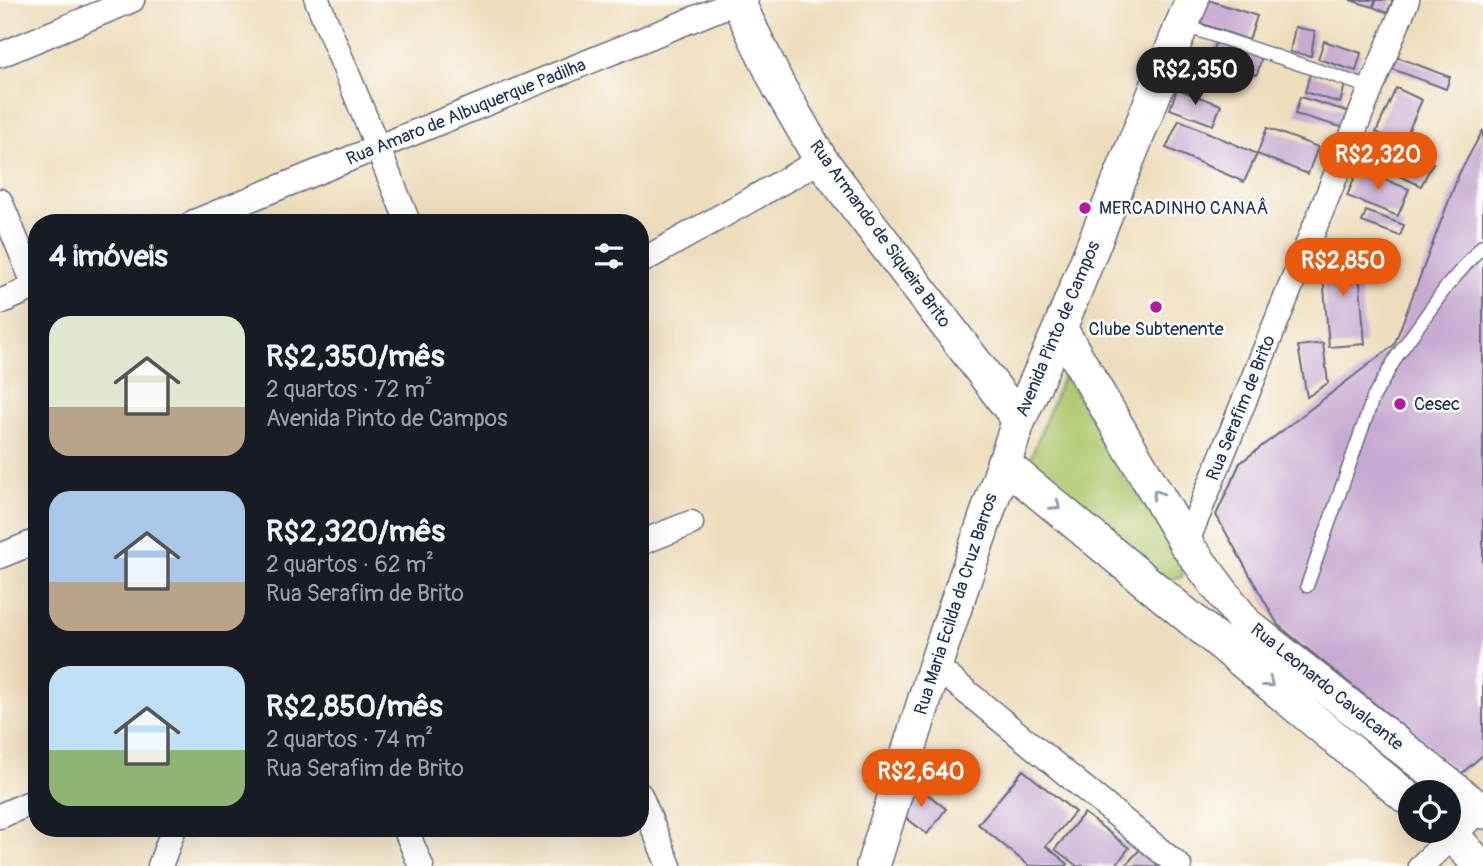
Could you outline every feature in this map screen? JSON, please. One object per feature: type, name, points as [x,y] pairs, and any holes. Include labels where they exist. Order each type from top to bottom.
[{"type":"street","points":[[0,55],[132,0]]},
{"type":"street","points":[[317,0],[405,214]]},
{"type":"street","name":"Rua Amaro de Albuquerque Padilha","points":[[214,214],[737,0],[746,0]]},
{"type":"street","name":"Rua Armando de Siqueira Brito","points":[[737,0],[779,87],[821,160],[1019,420]]},
{"type":"street","name":"Rua Serafim de Brito","points":[[1192,551],[1407,0]]},
{"type":"street","name":"Avenida Pinto de Campos","points":[[1003,463],[1187,12]]},
{"type":"street","points":[[649,257],[821,160]]},
{"type":"street","points":[[0,201],[28,269]]},
{"type":"street","points":[[0,302],[28,291]]},
{"type":"street","name":"Rua Leonardo Cavalcante","points":[[1060,328],[1192,551],[1236,635],[1309,716],[1398,790]]},
{"type":"street","name":"Rua Leonardo Cavalcante","points":[[1003,463],[1164,596],[1330,690],[1482,809]]},
{"type":"street","name":"Rua Maria Ecilda da Cruz Barros","points":[[873,866],[934,666],[1003,463]]},
{"type":"street","points":[[649,540],[691,523]]},
{"type":"street","points":[[0,556],[28,545]]},
{"type":"street","points":[[1164,596],[1177,596],[1194,589],[1200,575],[1192,551]]},
{"type":"street","points":[[934,666],[1179,866]]},
{"type":"street","points":[[1309,716],[1330,690]]},
{"type":"street","points":[[1405,780],[1413,756]]},
{"type":"street","points":[[0,816],[28,804]]},
{"type":"street","points":[[1461,825],[1482,809]]},
{"type":"street","points":[[649,817],[669,866]]},
{"type":"street","points":[[169,864],[173,837]]},
{"type":"street","points":[[409,837],[421,866]]},
{"type":"street","points":[[1421,866],[1442,843]]},
{"type":"street","points":[[1460,843],[1480,866]]},
{"type":"lane","points":[[1187,12],[1371,88]]},
{"type":"lane","points":[[1307,586],[1373,398],[1405,345],[1447,286],[1483,245]]},
{"type":"green space","points":[[1064,374],[1184,564],[1182,577],[1165,579],[1029,462]]},
{"type":"building","points":[[1208,0],[1257,16],[1249,40],[1200,23]]},
{"type":"building","points":[[1350,0],[1375,0],[1373,7]]},
{"type":"building","points":[[1377,0],[1393,0],[1387,13],[1373,7]]},
{"type":"building","points":[[1295,27],[1315,31],[1311,56],[1290,52]]},
{"type":"building","points":[[1324,41],[1361,53],[1356,71],[1318,59]]},
{"type":"building","points":[[1215,43],[1262,56],[1257,75],[1210,62]]},
{"type":"building","points":[[1397,57],[1450,77],[1446,89],[1392,69]]},
{"type":"building","points":[[1310,74],[1345,85],[1340,103],[1305,92]]},
{"type":"building","points":[[1396,88],[1422,100],[1403,144],[1376,132]]},
{"type":"building","points":[[1177,89],[1221,105],[1213,125],[1170,109]]},
{"type":"building","points":[[1300,97],[1350,112],[1345,128],[1295,114]]},
{"type":"building","points":[[1179,120],[1257,154],[1244,182],[1166,148]]},
{"type":"building","points":[[1267,128],[1318,147],[1308,174],[1257,154]]},
{"type":"building","name":"Cesec","points":[[1483,130],[1483,755],[1461,774],[1278,625],[1216,515],[1240,463],[1394,345],[1459,174]]},
{"type":"building","points":[[1388,149],[1433,163],[1421,186],[1378,166]]},
{"type":"building","points":[[1358,169],[1409,189],[1398,216],[1347,196]]},
{"type":"building","points":[[1366,211],[1404,225],[1400,236],[1362,222]]},
{"type":"building","points":[[1357,248],[1365,344],[1329,347],[1321,252]]},
{"type":"building","points":[[1323,343],[1328,383],[1307,397],[1298,346]]},
{"type":"building","points":[[1023,770],[1075,812],[1046,846],[1068,864],[1066,866],[1029,866],[978,824]]},
{"type":"building","points":[[915,784],[946,809],[927,834],[895,809]]},
{"type":"building","points":[[1084,813],[1129,848],[1115,866],[1077,866],[1055,849]]},
{"type":"building","points":[[1142,847],[1164,866],[1125,866]]},
{"type":"place","name":"MERCADINHO CANAÂ","points":[[1085,208]]},
{"type":"place","name":"Clube Subtenente","points":[[1156,307]]},
{"type":"place","name":"Cesec","points":[[1400,404]]}]
